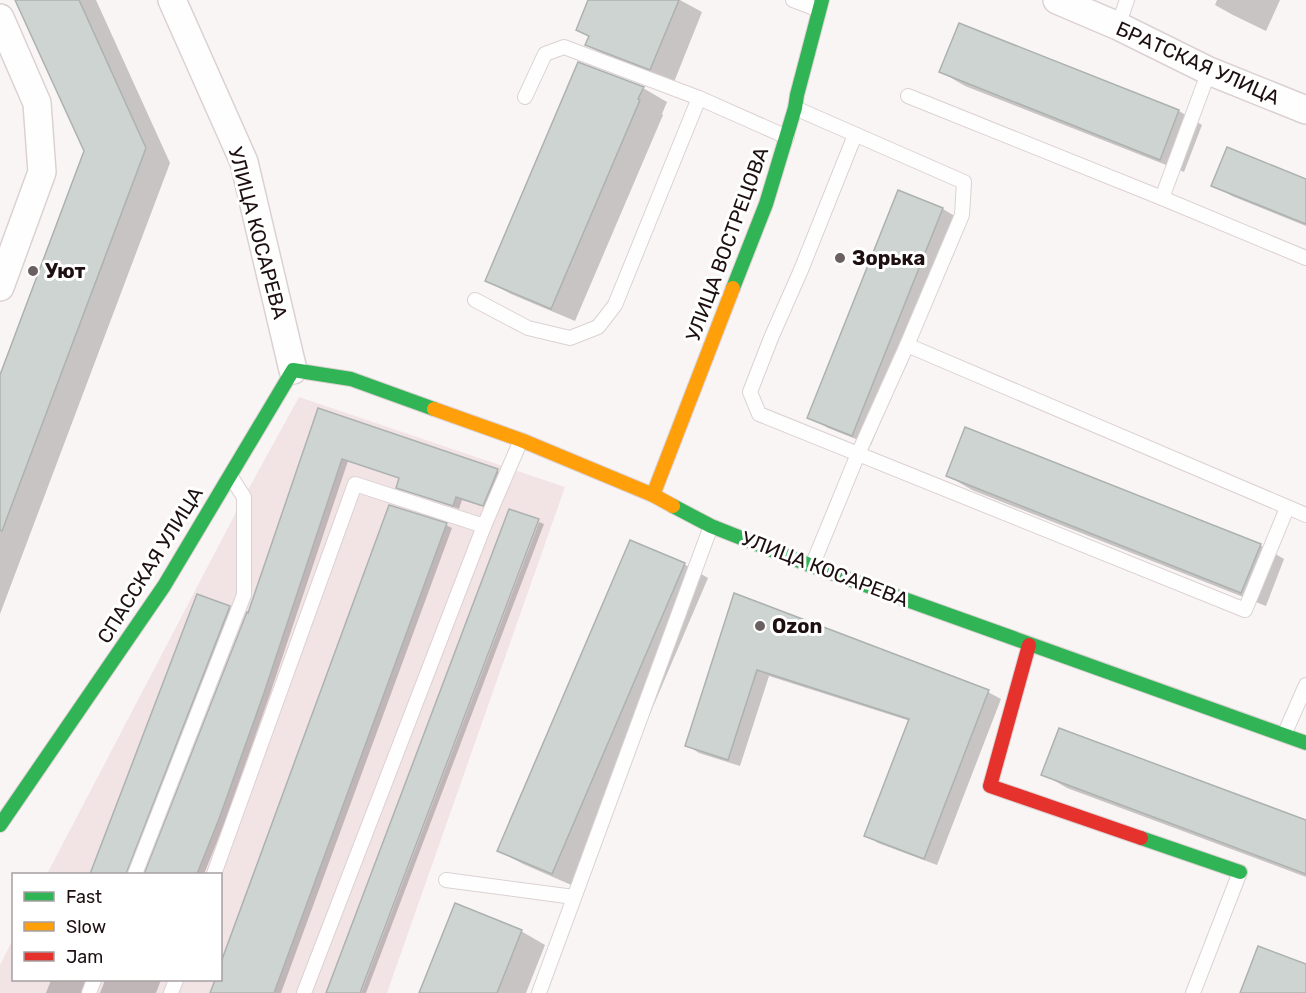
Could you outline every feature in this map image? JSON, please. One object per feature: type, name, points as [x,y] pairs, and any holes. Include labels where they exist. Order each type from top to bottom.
[{"type":"street","name":"УЛИЦА КОСАРЕВА","points":[[172,0],[244,162],[293,370],[351,379],[521,440],[653,495],[711,526],[812,566],[1306,743]]},
{"type":"street","name":"БРАТСКАЯ УЛИЦА","points":[[1057,0],[1118,26],[1209,71],[1306,110]]},
{"type":"street","name":"УЛИЦА ВОСТРЕЦОВА","points":[[653,495],[766,204],[795,108],[820,5]]},
{"type":"street","points":[[0,18],[37,103],[42,172],[0,286]]},
{"type":"street","name":"СПАССКАЯ УЛИЦА","points":[[0,825],[164,586],[293,370]]},
{"type":"street","points":[[1029,645],[990,786],[1240,872]]},
{"type":"lane","points":[[793,0],[820,5]]},
{"type":"lane","points":[[1118,26],[1127,0]]},
{"type":"lane","points":[[525,97],[544,54],[564,47],[699,98],[787,137]]},
{"type":"lane","points":[[1161,198],[1209,71]]},
{"type":"lane","points":[[908,96],[1306,258]]},
{"type":"lane","points":[[476,300],[528,328],[570,338],[598,327],[615,305],[699,98]]},
{"type":"lane","points":[[795,108],[964,182],[963,215],[858,454],[812,566]]},
{"type":"lane","points":[[855,135],[750,392],[759,414],[1245,610],[1287,508]]},
{"type":"lane","points":[[907,345],[1306,515]]},
{"type":"lane","points":[[304,993],[484,526],[521,440]]},
{"type":"lane","points":[[135,873],[244,595],[244,497],[230,476]]},
{"type":"lane","points":[[214,873],[355,484],[484,526]]},
{"type":"lane","points":[[538,993],[711,526]]},
{"type":"lane","points":[[1284,735],[1306,685]]},
{"type":"lane","points":[[1193,993],[1240,872]]},
{"type":"lane","points":[[446,880],[574,897]]},
{"type":"shaded area","points":[[299,397],[565,487],[387,993],[0,993],[0,965],[12,941],[12,981],[222,981],[222,873],[48,873],[244,497]]},
{"type":"building","points":[[15,0],[79,0],[146,148],[2,531],[0,530],[0,375],[84,151]]},
{"type":"building","points":[[588,0],[679,0],[650,70],[585,45],[589,36],[576,30]]},
{"type":"building","points":[[959,23],[1179,110],[1160,160],[939,72]]},
{"type":"building","points":[[578,62],[644,87],[551,309],[485,281]]},
{"type":"building","points":[[1227,147],[1306,179],[1306,224],[1211,186]]},
{"type":"building","points":[[898,190],[943,208],[852,436],[807,418]]},
{"type":"building","points":[[318,408],[498,469],[483,506],[456,497],[453,506],[396,488],[399,478],[342,459],[264,693],[197,873],[144,873],[248,613]]},
{"type":"building","points":[[965,427],[1261,544],[1241,593],[946,476]]},
{"type":"building","points":[[389,505],[447,523],[274,993],[210,993],[215,981],[222,981],[222,960]]},
{"type":"building","points":[[509,509],[539,519],[360,993],[326,993]]},
{"type":"building","points":[[630,540],[685,563],[552,874],[497,851]]},
{"type":"building","points":[[734,593],[989,690],[924,859],[864,836],[909,719],[757,670],[728,760],[685,746]]},
{"type":"building","points":[[197,594],[230,606],[126,873],[90,873]]},
{"type":"building","points":[[1059,728],[1306,820],[1306,874],[1041,775]]},
{"type":"building","points":[[455,903],[522,930],[497,993],[419,993]]},
{"type":"building","points":[[1258,946],[1306,964],[1306,993],[1240,993]]},
{"type":"traffic: fast","points":[[733,288],[766,204],[795,108],[822,0]]},
{"type":"traffic: fast","points":[[0,825],[164,586],[293,370],[351,379],[434,409]]},
{"type":"traffic: fast","points":[[673,506],[711,526],[812,566],[1306,743]]},
{"type":"traffic: fast","points":[[1141,838],[1240,872]]},
{"type":"traffic: slow","points":[[653,495],[733,288]]},
{"type":"traffic: slow","points":[[434,409],[521,440],[653,495],[673,506]]},
{"type":"traffic: jam","points":[[1029,645],[990,786],[1141,838]]},
{"type":"place","name":"Зорька","points":[[840,258]]},
{"type":"place","name":"Уют","points":[[33,271]]},
{"type":"place","name":"Ozon","points":[[760,626]]}]
